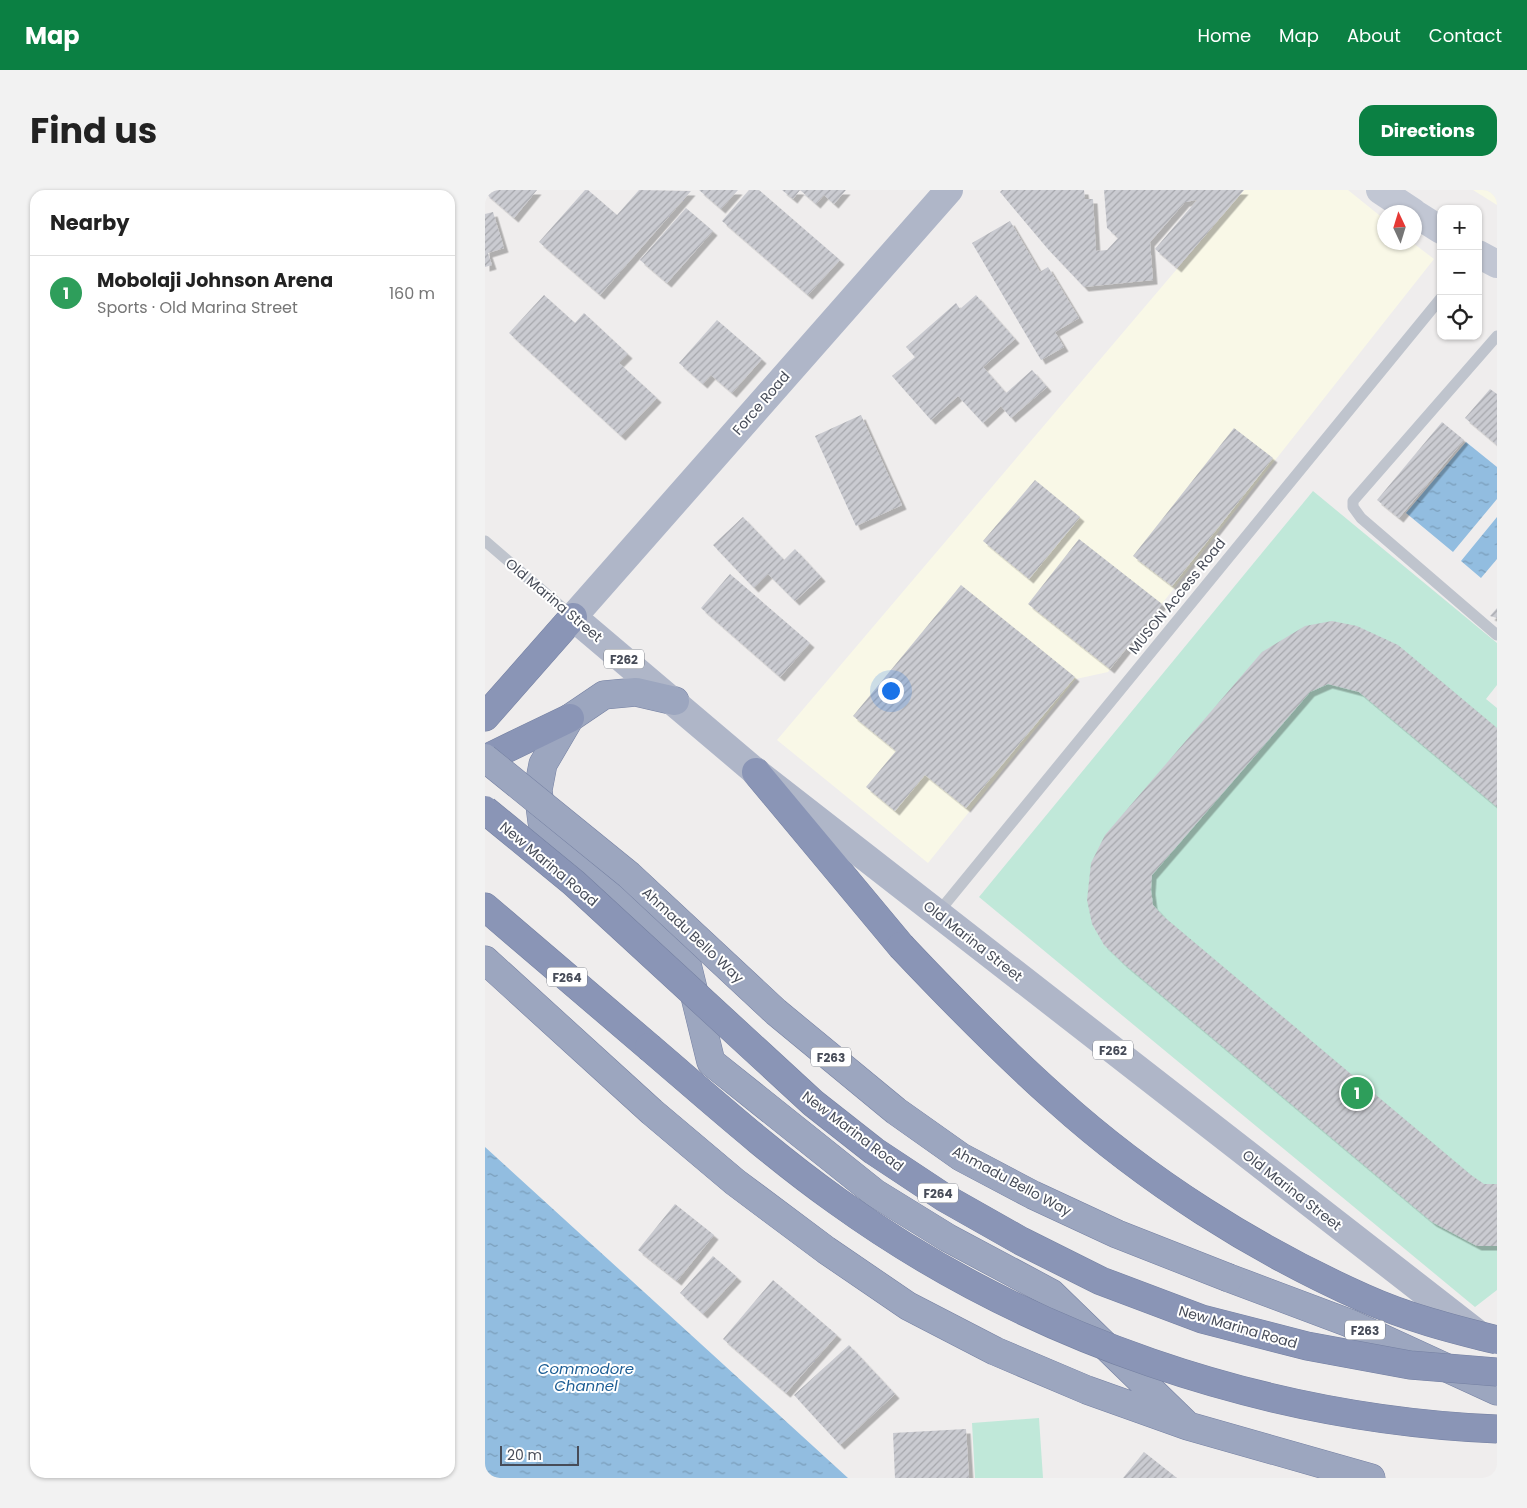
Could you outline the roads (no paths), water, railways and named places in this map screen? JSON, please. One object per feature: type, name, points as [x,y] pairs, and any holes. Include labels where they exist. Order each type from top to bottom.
[{"type":"highway","points":[[485,717],[573,616]]},
{"type":"highway","points":[[485,758],[570,718],[604,695],[636,692],[675,701]]},
{"type":"highway","points":[[570,718],[543,764],[538,790],[543,822],[557,845],[629,905],[685,956],[711,1062],[875,1192],[948,1238],[1051,1293],[1188,1426]]},
{"type":"highway","name":"Ahmadu Bello Way","points":[[485,758],[629,875],[776,1012],[910,1122],[961,1157],[1033,1195],[1117,1234],[1349,1323],[1497,1391]]},
{"type":"highway","points":[[756,772],[901,946],[983,1032],[1058,1101],[1124,1156],[1192,1202],[1272,1252],[1365,1298],[1443,1327],[1497,1340]]},
{"type":"highway","name":"New Marina Road","points":[[485,810],[574,883],[813,1103],[874,1151],[945,1198],[1021,1241],[1101,1281],[1202,1319],[1307,1346],[1411,1365],[1497,1372]]},
{"type":"highway","name":"F264","points":[[485,907],[753,1136],[838,1202],[932,1263],[1030,1314],[1132,1355],[1244,1391],[1348,1413],[1456,1427],[1497,1429]]},
{"type":"highway","points":[[485,960],[652,1112],[735,1182],[826,1250],[908,1306],[995,1351],[1087,1390],[1188,1426],[1371,1478]]},
{"type":"main road","name":"Force Road","points":[[573,616],[949,190]]},
{"type":"main road","points":[[1379,190],[1402,205]]},
{"type":"main road","points":[[1422,218],[1437,227]]},
{"type":"main road","points":[[1482,256],[1497,264]]},
{"type":"main road","name":"Old Marina Street","points":[[573,616],[756,772],[937,914],[1484,1328],[1497,1348]]},
{"type":"lane","name":"MUSON Access Road","points":[[937,914],[1437,303]]},
{"type":"lane","points":[[1497,336],[1353,501],[1353,507],[1361,518],[1497,635]]},
{"type":"lane","name":"Old Marina Street","points":[[485,541],[573,616]]},
{"type":"water","points":[[1466,442],[1497,467],[1497,499],[1453,552],[1406,513]]},
{"type":"water","points":[[1497,517],[1497,559],[1481,578],[1461,561]]},
{"type":"water","name":"Commodore Channel","points":[[485,1147],[848,1478],[485,1478]]},
{"type":"place","name":"Mobolaji Johnson Arena","points":[[1357,1093]]}]
